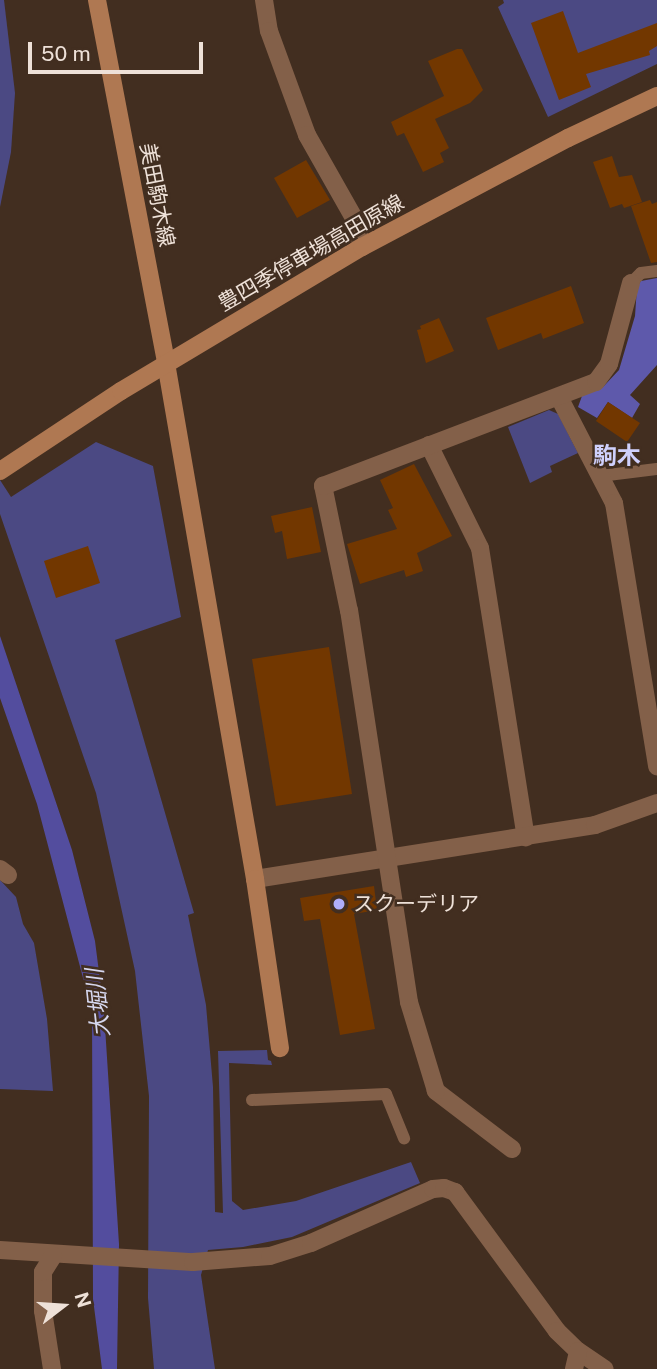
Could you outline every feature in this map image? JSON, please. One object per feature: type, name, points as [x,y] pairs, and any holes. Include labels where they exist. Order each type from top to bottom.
[{"type":"street","name":"美田駒木線","points":[[97,0],[166,363],[256,879],[280,1048]]},
{"type":"street","points":[[264,0],[269,31],[307,135],[355,220],[362,247]]},
{"type":"street","name":"豊四季停車場高田原線","points":[[0,471],[166,363],[362,247],[568,138],[657,96]]},
{"type":"street","points":[[512,1149],[436,1091],[409,1002],[349,611],[323,486],[596,382],[609,364],[631,284]]},
{"type":"street","points":[[559,397],[614,503],[657,767]]},
{"type":"street","points":[[429,445],[480,548],[526,837]]},
{"type":"street","points":[[256,879],[595,825],[657,803]]},
{"type":"street","points":[[0,1250],[146,1260],[231,1261],[270,1256],[311,1243],[433,1189],[444,1188],[456,1192],[576,1360],[605,1369]]},
{"type":"street","points":[[52,1369],[43,1311],[43,1272],[61,1256]]},
{"type":"lane","points":[[631,284],[641,274],[657,271]]},
{"type":"lane","points":[[600,476],[657,469]]},
{"type":"lane","points":[[252,1100],[386,1094],[404,1138]]},
{"type":"shaded area","points":[[0,0],[4,0],[15,93],[11,152],[0,207]]},
{"type":"shaded area","points":[[503,0],[657,0],[657,64],[548,117],[498,7],[504,3]]},
{"type":"shaded area","points":[[657,278],[657,365],[630,395],[640,404],[632,418],[608,402],[597,418],[578,407],[582,396],[603,387],[619,370],[635,316],[637,287],[641,281]]},
{"type":"shaded area","points":[[549,410],[558,414],[578,453],[550,466],[552,472],[530,483],[508,427]]},
{"type":"shaded area","points":[[96,442],[153,466],[181,617],[115,640],[194,913],[188,915],[206,1005],[213,1087],[215,1212],[223,1213],[218,1051],[267,1050],[268,1060],[272,1065],[229,1063],[232,1201],[243,1210],[296,1201],[411,1162],[420,1183],[292,1237],[243,1247],[208,1250],[201,1275],[215,1369],[154,1369],[148,1298],[149,1096],[135,971],[96,793],[0,514],[0,480],[11,497]]},
{"type":"shaded area","points":[[0,880],[16,897],[23,924],[34,943],[47,1019],[53,1091],[0,1089]]},
{"type":"water","name":"大堀川","points":[[0,636],[72,850],[95,941],[104,1011],[119,1244],[117,1369],[102,1369],[93,1299],[92,1012],[37,804],[0,698]]},
{"type":"building","points":[[563,11],[578,53],[657,23],[657,46],[649,51],[650,55],[586,74],[591,87],[559,100],[531,23]]},
{"type":"building","points":[[462,49],[483,90],[470,103],[435,119],[449,148],[440,153],[444,162],[423,172],[404,133],[397,136],[391,122],[444,96],[428,61]]},
{"type":"building","points":[[612,156],[619,177],[632,175],[642,202],[624,208],[622,204],[610,208],[593,162]]},
{"type":"building","points":[[306,160],[330,200],[297,218],[274,178]]},
{"type":"building","points":[[650,200],[652,204],[657,202],[657,262],[651,263],[631,206]]},
{"type":"building","points":[[571,286],[584,323],[543,339],[541,333],[498,350],[486,318]]},
{"type":"building","points":[[439,318],[454,351],[426,363],[417,330]]},
{"type":"building","points":[[608,402],[640,423],[627,442],[596,421]]},
{"type":"building","points":[[414,464],[452,536],[417,553],[423,571],[406,577],[404,570],[360,584],[347,544],[397,529],[388,510],[393,508],[380,480]]},
{"type":"building","points":[[312,507],[321,552],[287,559],[282,531],[275,533],[271,516]]},
{"type":"building","points":[[88,546],[100,583],[56,598],[44,561]]},
{"type":"building","points":[[329,647],[352,794],[276,806],[252,659]]},
{"type":"building","points":[[374,886],[377,910],[354,914],[375,1029],[340,1035],[320,919],[304,921],[300,898]]},
{"type":"place","name":"スクーデリア","points":[[339,904]]},
{"type":"district","name":"駒木","points":[[617,456]]}]
